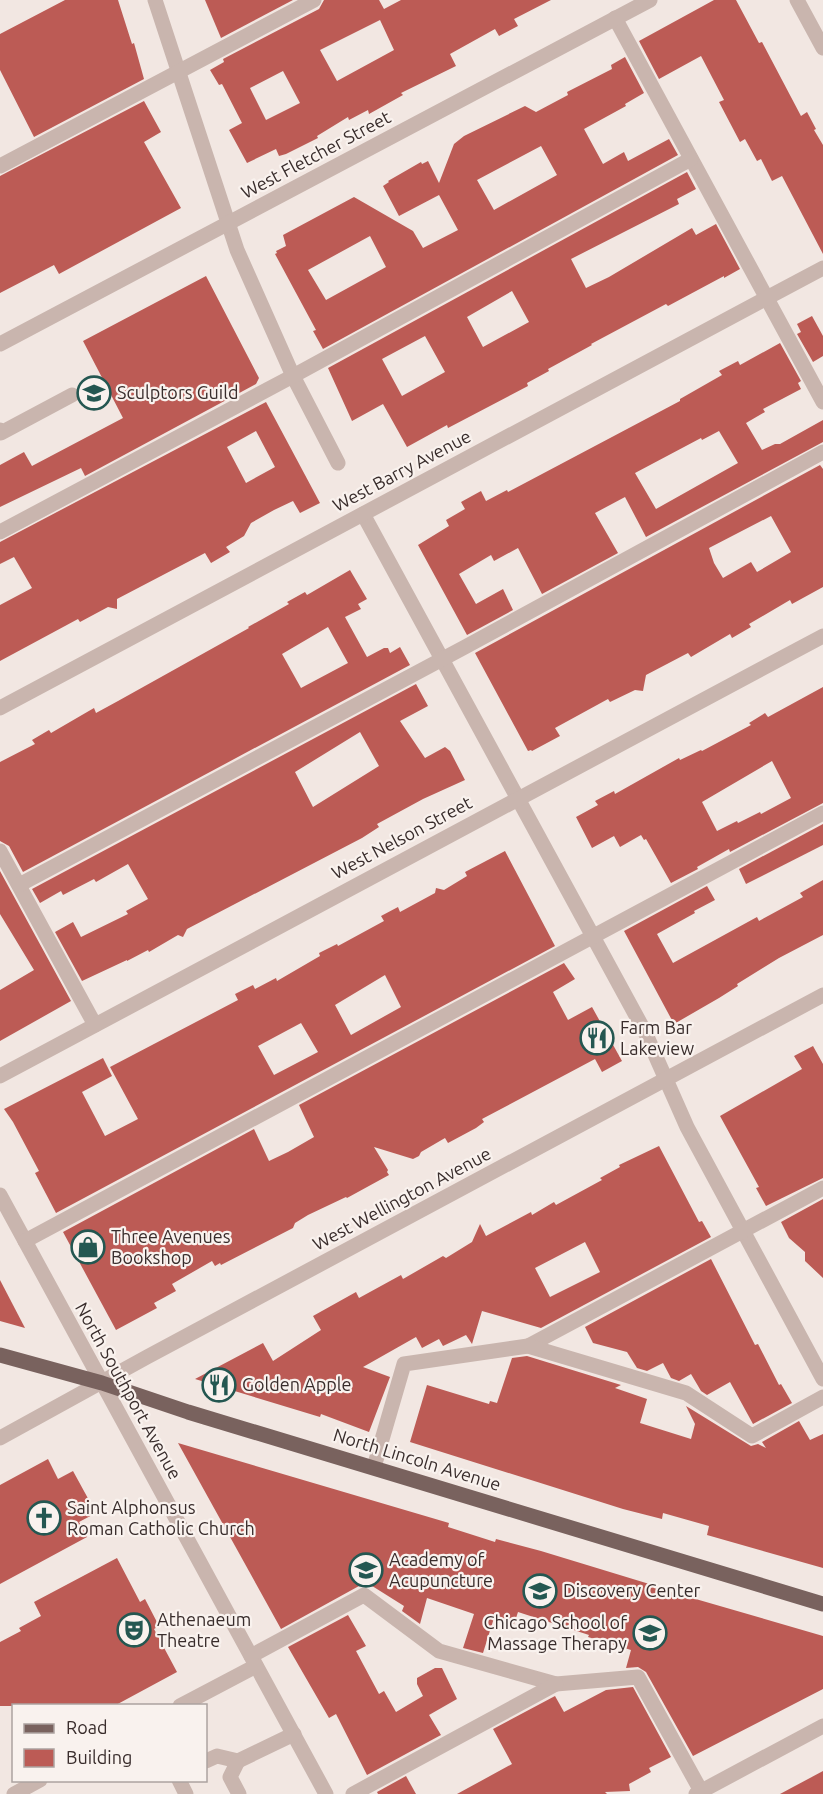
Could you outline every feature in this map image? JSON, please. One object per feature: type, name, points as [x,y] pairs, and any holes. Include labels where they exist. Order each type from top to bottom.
[{"type":"main road","name":"North Lincoln Avenue","points":[[0,1355],[102,1383],[188,1412],[823,1604]]},
{"type":"street","points":[[155,0],[237,250],[293,376],[338,464]]},
{"type":"street","points":[[0,166],[314,0]]},
{"type":"street","name":"West Fletcher Street","points":[[0,344],[650,0]]},
{"type":"street","points":[[797,0],[823,48]]},
{"type":"street","points":[[615,18],[823,402]]},
{"type":"street","points":[[0,532],[293,376],[691,159]]},
{"type":"street","name":"West Barry Avenue","points":[[0,708],[823,268]]},
{"type":"street","points":[[0,430],[1,433],[72,395]]},
{"type":"street","points":[[19,885],[823,452]]},
{"type":"street","points":[[363,514],[645,1032],[687,1126],[821,1371]]},
{"type":"street","name":"West Nelson Street","points":[[0,1076],[823,636]]},
{"type":"street","points":[[25,1241],[823,813]]},
{"type":"street","points":[[0,851],[95,1024]]},
{"type":"street","name":"West Wellington Avenue","points":[[0,1438],[823,995]]},
{"type":"street","points":[[374,1467],[404,1364],[528,1346],[823,1188]]},
{"type":"street","name":"North Southport Avenue","points":[[0,1195],[326,1794]]},
{"type":"street","points":[[528,1346],[686,1393],[752,1436],[823,1397]]},
{"type":"street","points":[[183,1704],[364,1594],[439,1651],[556,1684],[638,1677],[698,1793],[823,1726]]},
{"type":"street","points":[[353,1794],[556,1684]]},
{"type":"street","points":[[207,1761],[217,1756],[238,1761],[294,1734]]},
{"type":"street","points":[[238,1761],[231,1777],[239,1794]]},
{"type":"street","points":[[14,1794],[36,1782]]},
{"type":"building","points":[[65,0],[118,0],[144,79],[34,137],[0,70],[0,34]]},
{"type":"building","points":[[205,0],[293,0],[221,38]]},
{"type":"building","points":[[324,0],[379,0],[384,9],[401,0],[551,0],[514,19],[518,26],[499,36],[495,29],[450,54],[456,66],[401,93],[403,95],[369,114],[368,110],[349,120],[348,117],[317,136],[318,138],[286,154],[279,156],[276,149],[247,163],[229,130],[242,123],[222,84],[219,85],[210,70],[224,62],[223,59],[319,9]],"holes":[[[380,20],[394,50],[337,81],[320,50]],[[283,71],[300,103],[266,120],[250,88]]]},
{"type":"building","points":[[714,0],[736,0],[759,43],[762,42],[801,116],[807,112],[823,145],[823,254],[782,176],[772,181],[761,159],[757,161],[745,139],[740,142],[719,102],[724,100],[701,56],[659,79],[639,41]]},
{"type":"building","points":[[625,57],[644,93],[625,104],[626,106],[584,129],[603,164],[624,152],[628,161],[669,139],[678,155],[323,349],[313,331],[316,330],[275,254],[276,251],[286,246],[283,235],[354,197],[413,231],[423,248],[458,230],[439,195],[399,216],[383,186],[421,162],[422,164],[428,161],[439,183],[454,144],[464,136],[525,106],[536,112],[568,95],[567,92],[612,69],[611,65]],"holes":[[[541,146],[557,175],[494,210],[477,180]],[[370,236],[386,267],[326,300],[308,270]]]},
{"type":"building","points":[[144,101],[161,132],[144,142],[181,208],[59,274],[54,265],[0,293],[0,176]]},
{"type":"building","points":[[687,172],[696,189],[677,199],[679,204],[571,259],[586,288],[692,228],[696,235],[716,224],[740,269],[668,306],[666,304],[591,344],[527,383],[528,386],[407,447],[383,404],[352,421],[328,368]],"holes":[[[512,291],[529,322],[483,347],[467,317]],[[425,336],[445,372],[402,396],[382,359]]]},
{"type":"building","points":[[206,276],[259,378],[256,384],[85,476],[81,468],[0,507],[0,465],[24,452],[32,466],[123,418],[83,341]]},
{"type":"building","points":[[812,316],[823,336],[823,356],[813,362],[797,334],[801,332],[797,324]]},
{"type":"building","points":[[780,343],[801,381],[798,383],[801,389],[763,409],[765,412],[746,423],[762,450],[780,444],[823,420],[823,442],[646,537],[625,497],[595,513],[618,553],[542,594],[518,548],[494,561],[491,555],[459,574],[476,604],[503,589],[513,610],[467,635],[418,545],[449,526],[446,520],[465,509],[461,502],[481,491],[486,501],[507,490],[508,492],[680,401],[722,375],[719,371],[738,361],[740,365]],"holes":[[[719,431],[738,463],[656,509],[635,473]]]},
{"type":"building","points":[[266,402],[320,503],[300,513],[293,501],[274,510],[251,523],[244,536],[226,547],[230,552],[211,563],[205,553],[117,599],[117,609],[108,607],[80,622],[78,619],[0,661],[0,605],[32,588],[14,557],[0,564],[0,542]],"holes":[[[256,431],[275,467],[246,483],[227,447]]]},
{"type":"building","points":[[820,465],[823,469],[823,587],[792,604],[790,600],[749,624],[751,627],[732,638],[730,634],[691,657],[688,653],[646,675],[643,691],[635,690],[610,702],[608,699],[555,728],[560,736],[532,751],[528,751],[475,653]],"holes":[[[771,516],[791,552],[757,572],[751,562],[723,578],[714,563],[709,548]]]},
{"type":"building","points":[[350,570],[367,599],[358,604],[361,609],[345,617],[367,657],[384,648],[388,648],[390,653],[400,647],[410,665],[23,872],[9,846],[0,841],[0,762],[35,744],[32,740],[49,730],[51,733],[94,708],[96,713],[249,628],[289,604],[287,602],[305,592],[307,595]],"holes":[[[328,627],[348,663],[301,688],[282,654]]]},
{"type":"building","points":[[416,684],[428,706],[400,721],[425,758],[445,747],[450,751],[465,780],[423,799],[377,824],[379,827],[362,838],[187,929],[183,937],[178,935],[149,952],[148,950],[82,981],[55,932],[73,922],[81,937],[128,914],[126,911],[148,899],[128,864],[96,882],[94,879],[63,895],[61,891],[40,903],[32,889]],"holes":[[[360,732],[379,766],[313,807],[295,772]]]},
{"type":"building","points":[[823,687],[823,803],[730,852],[729,849],[671,883],[646,839],[644,840],[641,835],[620,847],[614,836],[592,848],[576,817],[598,805],[595,801],[614,791],[615,794],[679,758],[680,760],[702,751],[751,725],[749,723],[765,713],[768,717]],"holes":[[[772,761],[791,798],[761,814],[760,812],[717,831],[702,802]]]},
{"type":"building","points":[[823,824],[823,845],[746,884],[739,869]]},
{"type":"building","points":[[505,851],[555,946],[56,1213],[35,1173],[39,1171],[4,1109],[103,1058],[112,1076],[82,1092],[105,1136],[138,1119],[110,1067],[238,1000],[235,994],[253,985],[255,989],[276,978],[277,981],[320,956],[319,953],[337,944],[338,946],[384,921],[381,916],[398,907],[400,912],[435,893],[436,888],[444,890],[467,876],[465,872]],"holes":[[[385,975],[401,1007],[351,1035],[335,1005]],[[301,1023],[318,1052],[274,1075],[258,1046]]]},
{"type":"building","points":[[0,871],[71,1001],[0,1041],[0,990],[34,970],[0,914]]},
{"type":"building","points":[[823,880],[823,935],[779,958],[719,998],[674,1024],[624,931],[707,886],[715,900],[657,934],[673,963],[757,917],[759,921],[803,897],[800,893]]},
{"type":"building","points":[[564,963],[575,979],[553,992],[568,1020],[592,1007],[622,1061],[602,1072],[595,1059],[482,1119],[484,1122],[476,1128],[448,1143],[445,1138],[413,1159],[374,1147],[389,1175],[347,1198],[308,1215],[295,1223],[293,1228],[221,1265],[220,1263],[215,1266],[212,1261],[172,1284],[176,1291],[154,1303],[157,1308],[116,1330],[63,1232],[254,1129],[269,1161],[288,1152],[314,1137],[299,1105]]},
{"type":"building","points":[[813,1046],[823,1064],[823,1178],[766,1206],[756,1188],[759,1187],[720,1116],[802,1069],[794,1056]]},
{"type":"building","points":[[659,1146],[699,1222],[702,1221],[711,1237],[541,1328],[482,1311],[472,1344],[466,1335],[443,1346],[439,1339],[422,1348],[416,1337],[363,1367],[390,1377],[369,1432],[321,1414],[320,1417],[195,1379],[263,1343],[273,1361],[321,1330],[313,1316],[356,1292],[359,1298],[401,1275],[403,1279],[443,1256],[446,1258],[472,1242],[480,1224],[486,1236],[531,1212],[532,1215],[554,1202],[556,1205],[602,1180],[600,1178],[620,1167],[619,1165]],"holes":[[[585,1242],[600,1272],[550,1297],[535,1268]]]},
{"type":"building","points":[[823,1199],[823,1278],[805,1261],[805,1252],[789,1238],[781,1222]]},
{"type":"building","points":[[711,1259],[755,1345],[758,1344],[779,1385],[781,1384],[792,1403],[753,1424],[730,1382],[707,1395],[701,1391],[691,1374],[679,1381],[671,1378],[663,1363],[647,1371],[637,1368],[627,1352],[593,1343],[585,1327]]},
{"type":"building","points":[[0,1280],[25,1328],[0,1321]]},
{"type":"building","points":[[527,1356],[621,1385],[615,1388],[647,1399],[640,1423],[691,1439],[695,1424],[686,1406],[751,1446],[758,1444],[766,1448],[762,1442],[799,1421],[810,1440],[823,1434],[823,1568],[707,1535],[709,1526],[663,1513],[662,1519],[623,1509],[410,1442],[427,1385],[489,1404],[490,1401],[497,1403],[512,1358]]},
{"type":"building","points":[[178,1443],[449,1523],[448,1527],[495,1542],[496,1539],[541,1551],[823,1636],[823,1689],[693,1756],[646,1672],[638,1667],[626,1668],[631,1650],[518,1612],[514,1624],[494,1618],[483,1653],[463,1648],[474,1614],[427,1598],[420,1624],[402,1611],[404,1606],[369,1584],[359,1586],[281,1629]]},
{"type":"building","name":"Saint Alphonsus Roman Catholic Church","points":[[48,1459],[58,1479],[73,1471],[96,1513],[79,1522],[87,1537],[0,1584],[0,1485]]},
{"type":"building","points":[[117,1558],[140,1602],[145,1599],[159,1626],[154,1629],[177,1672],[118,1704],[0,1706],[0,1642],[21,1631],[19,1628],[41,1616],[34,1602]]},
{"type":"building","points":[[348,1615],[366,1646],[356,1651],[379,1694],[384,1691],[396,1712],[423,1696],[417,1684],[417,1678],[435,1668],[442,1668],[457,1699],[429,1715],[441,1735],[367,1775],[336,1714],[329,1718],[288,1647]]},
{"type":"building","points":[[633,1687],[671,1757],[649,1768],[651,1772],[629,1784],[630,1791],[605,1792],[607,1794],[457,1794],[512,1764],[493,1729],[555,1696],[564,1712],[606,1690]]},
{"type":"building","points":[[823,1771],[823,1794],[780,1794]]},
{"type":"building","points":[[406,1776],[416,1794],[378,1794],[377,1792]]},
{"type":"place","name":"Sculptors Guild","points":[[94,393]]},
{"type":"place","name":"Farm Bar Lakeview","points":[[597,1038]]},
{"type":"place","name":"Three Avenues Bookshop","points":[[88,1247]]},
{"type":"place","name":"Golden Apple","points":[[219,1385]]},
{"type":"place","name":"Saint Alphonsus Roman Catholic Church","points":[[44,1518]]},
{"type":"place","name":"Academy of Acupuncture","points":[[366,1570]]},
{"type":"place","name":"Discovery Center","points":[[540,1591]]},
{"type":"place","name":"Athenaeum Theatre","points":[[134,1630]]},
{"type":"place","name":"Chicago School of Massage Therapy","points":[[650,1633]]}]
